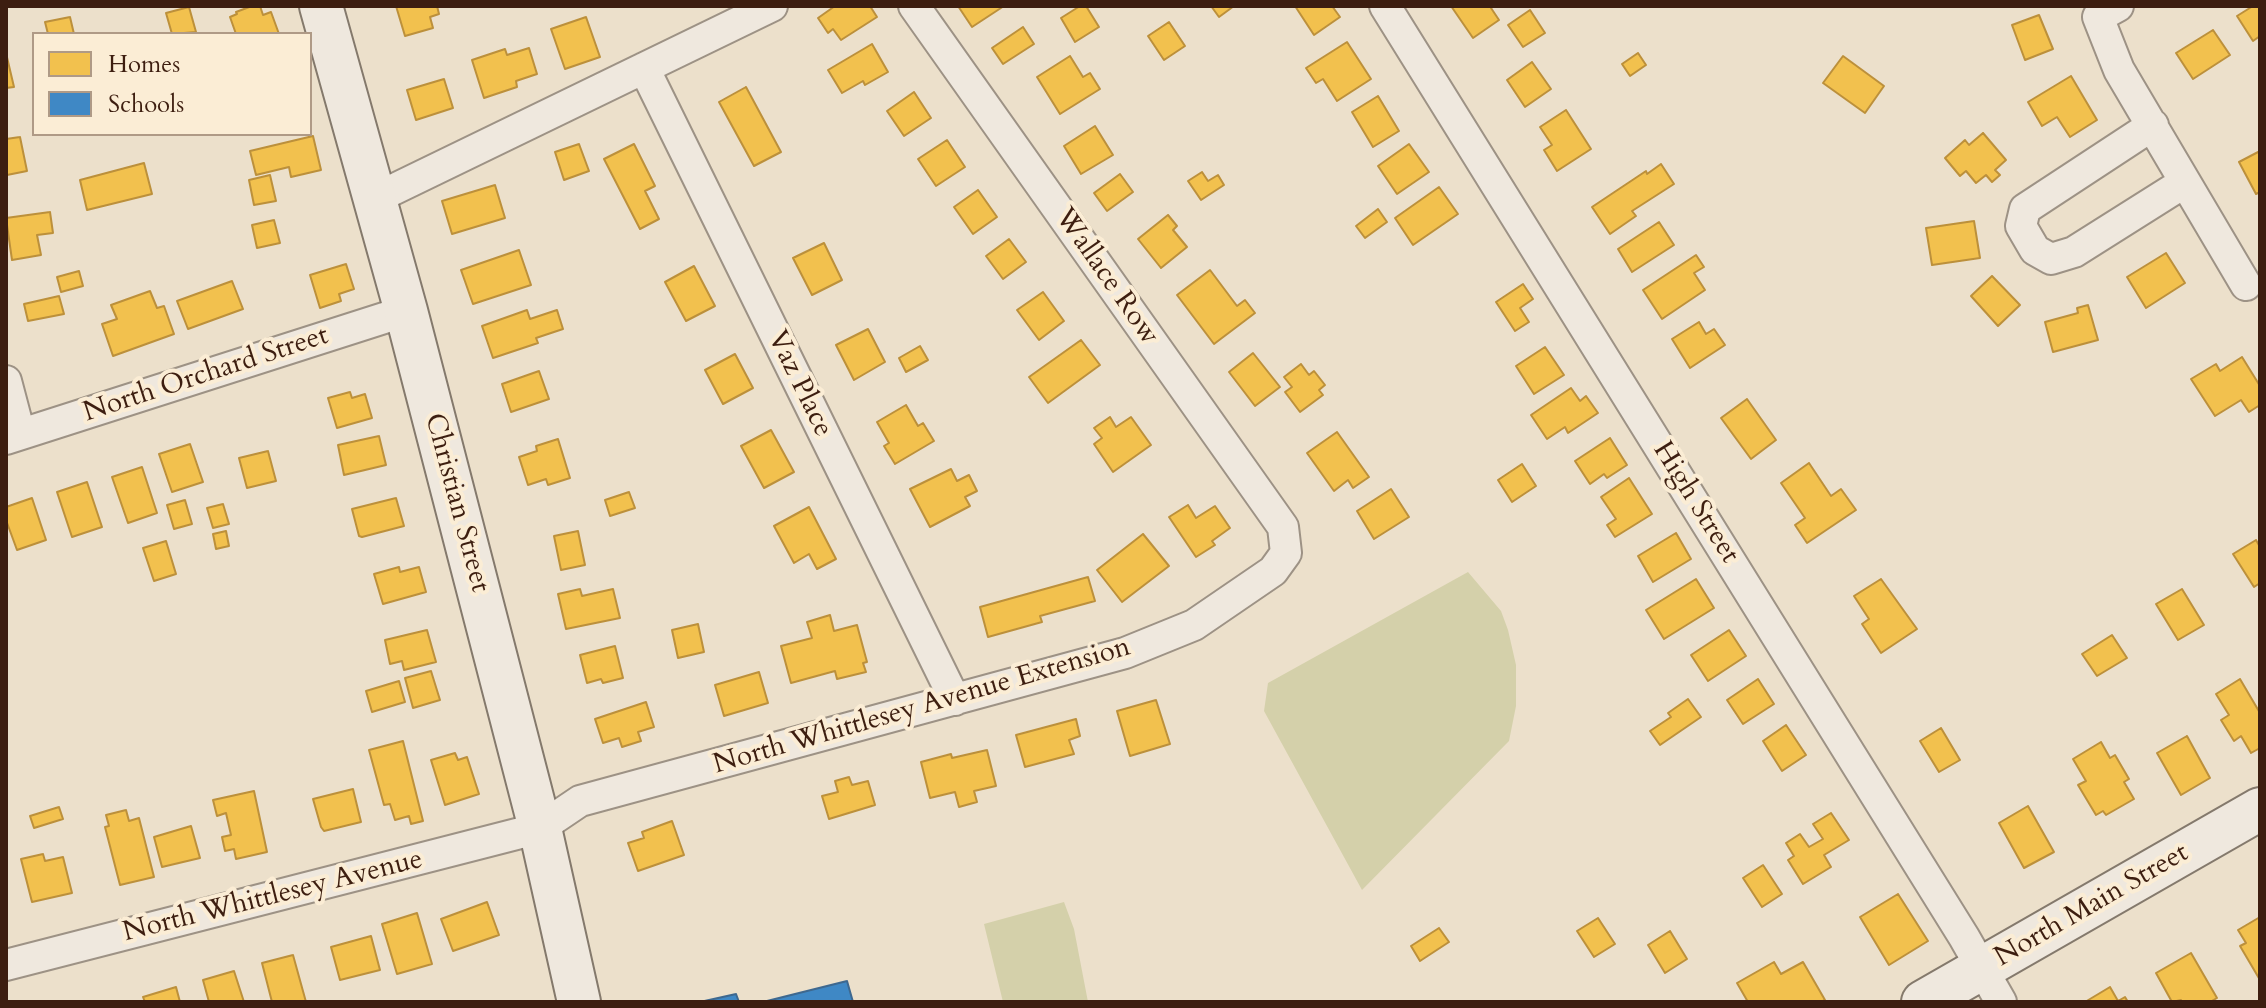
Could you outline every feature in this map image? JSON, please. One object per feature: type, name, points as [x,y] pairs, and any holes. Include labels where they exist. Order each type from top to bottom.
[{"type":"main road","name":"Christian Street","points":[[321,6],[406,311],[540,828],[579,1002]]},
{"type":"main road","name":"North Main Street","points":[[1923,1002],[1992,986],[2260,809]]},
{"type":"street","points":[[374,199],[772,6]]},
{"type":"street","name":"Wallace Row","points":[[914,6],[1283,527],[1286,553]]},
{"type":"street","name":"High Street","points":[[1385,6],[1992,986]]},
{"type":"street","points":[[2118,6],[2098,17],[2119,70],[2246,285]]},
{"type":"street","name":"Vaz Place","points":[[644,68],[955,700]]},
{"type":"street","points":[[2153,125],[2025,209],[2021,226],[2035,250],[2051,259],[2074,252],[2185,182]]},
{"type":"street","name":"North Orchard Street","points":[[13,436],[406,311]]},
{"type":"street","points":[[6,381],[13,436]]},
{"type":"street","name":"North Whittlesey Avenue Extension","points":[[540,828],[580,801],[1125,653],[1194,625],[1273,571],[1286,553]]},
{"type":"street","name":"North Whittlesey Avenue","points":[[6,965],[540,828]]},
{"type":"shaded area","points":[[1468,572],[1501,611],[1508,630],[1516,665],[1516,706],[1509,741],[1362,890],[1264,711],[1268,683]]},
{"type":"shaded area","points":[[1064,902],[1074,929],[1088,1002],[1003,1002],[984,924]]},
{"type":"building: Homes","points":[[260,6],[263,15],[271,12],[278,32],[235,32],[230,17],[236,12]]},
{"type":"building: Homes","points":[[396,6],[437,6],[439,14],[430,17],[433,28],[405,36]]},
{"type":"building: Homes","points":[[835,6],[870,6],[877,17],[841,40],[833,29],[828,33],[818,18]]},
{"type":"building: Homes","points":[[958,6],[1004,6],[972,27]]},
{"type":"building: Homes","points":[[1080,6],[1086,6],[1099,27],[1075,42],[1061,18]]},
{"type":"building: Homes","points":[[1211,6],[1234,6],[1219,17]]},
{"type":"building: Homes","points":[[1295,6],[1332,6],[1340,17],[1314,35]]},
{"type":"building: Homes","points":[[1451,6],[1494,6],[1491,8],[1499,20],[1473,38]]},
{"type":"building: Homes","points":[[2253,6],[2260,6],[2260,36],[2253,41],[2237,16]]},
{"type":"building: Homes","points":[[189,7],[196,32],[171,32],[166,13]]},
{"type":"building: Homes","points":[[1530,10],[1545,33],[1523,47],[1508,25]]},
{"type":"building: Homes","points":[[2039,15],[2053,49],[2025,60],[2012,25]]},
{"type":"building: Homes","points":[[70,17],[74,32],[48,32],[45,22]]},
{"type":"building: Homes","points":[[586,17],[600,57],[565,69],[551,29]]},
{"type":"building: Homes","points":[[1169,22],[1185,46],[1164,60],[1148,36]]},
{"type":"building: Homes","points":[[1023,27],[1034,44],[1003,64],[992,48]]},
{"type":"building: Homes","points":[[2213,30],[2230,55],[2193,79],[2176,53]]},
{"type":"building: Homes","points":[[1347,42],[1371,79],[1337,101],[1323,79],[1316,83],[1306,68]]},
{"type":"building: Homes","points":[[872,44],[888,72],[842,93],[828,70]]},
{"type":"building: Homes","points":[[529,48],[537,74],[516,81],[517,87],[484,98],[472,60],[505,49],[507,55]]},
{"type":"building: Homes","points":[[6,53],[14,87],[6,88]]},
{"type":"building: Homes","points":[[1638,53],[1646,65],[1630,76],[1622,64]]},
{"type":"building: Homes","points":[[1070,56],[1083,77],[1090,73],[1100,89],[1060,114],[1037,77]]},
{"type":"building: Homes","points":[[1843,56],[1884,86],[1865,113],[1823,83]]},
{"type":"building: Homes","points":[[1532,62],[1551,89],[1525,107],[1507,80]]},
{"type":"building: Homes","points":[[2071,76],[2097,120],[2070,137],[2057,117],[2042,126],[2028,102]]},
{"type":"building: Homes","points":[[444,79],[453,108],[416,120],[407,90]]},
{"type":"building: Homes","points":[[746,87],[781,152],[754,166],[719,102]]},
{"type":"building: Homes","points":[[914,92],[931,118],[904,136],[887,111]]},
{"type":"building: Homes","points":[[1378,96],[1399,131],[1373,147],[1352,112]]},
{"type":"building: Homes","points":[[1566,110],[1591,149],[1557,171],[1544,150],[1552,145],[1540,127]]},
{"type":"building: Homes","points":[[1095,126],[1113,155],[1081,174],[1064,146]]},
{"type":"building: Homes","points":[[1983,133],[2006,160],[1995,170],[2000,175],[1992,182],[1986,175],[1976,183],[1966,171],[1960,176],[1945,158],[1965,140],[1969,145]]},
{"type":"building: Homes","points":[[313,136],[321,170],[291,177],[289,167],[256,175],[250,151]]},
{"type":"building: Homes","points":[[20,137],[27,171],[7,175],[6,139]]},
{"type":"building: Homes","points":[[947,140],[965,167],[936,186],[918,159]]},
{"type":"building: Homes","points":[[579,144],[589,171],[564,180],[555,152]]},
{"type":"building: Homes","points":[[634,144],[655,186],[645,191],[659,219],[640,229],[604,159]]},
{"type":"building: Homes","points":[[1409,144],[1429,172],[1397,194],[1378,166]]},
{"type":"building: Homes","points":[[2260,151],[2260,192],[2256,194],[2239,162]]},
{"type":"building: Homes","points":[[144,163],[152,194],[87,210],[80,180]]},
{"type":"building: Homes","points":[[1661,164],[1674,184],[1632,211],[1636,216],[1610,234],[1592,207]]},
{"type":"building: Homes","points":[[1202,172],[1208,181],[1218,175],[1224,185],[1201,200],[1188,181]]},
{"type":"building: Homes","points":[[1120,174],[1133,192],[1107,211],[1094,193]]},
{"type":"building: Homes","points":[[270,175],[276,201],[254,205],[249,180]]},
{"type":"building: Homes","points":[[495,185],[505,218],[452,234],[442,201]]},
{"type":"building: Homes","points":[[1439,187],[1458,214],[1413,245],[1395,218]]},
{"type":"building: Homes","points":[[978,190],[997,217],[973,234],[954,207]]},
{"type":"building: Homes","points":[[1378,209],[1387,222],[1365,238],[1356,226]]},
{"type":"building: Homes","points":[[50,212],[53,233],[37,235],[41,255],[12,260],[6,218]]},
{"type":"building: Homes","points":[[1168,215],[1177,226],[1173,230],[1187,247],[1161,268],[1138,239]]},
{"type":"building: Homes","points":[[274,220],[280,243],[257,248],[252,225]]},
{"type":"building: Homes","points":[[1974,221],[1980,258],[1932,265],[1926,228]]},
{"type":"building: Homes","points":[[1659,222],[1674,245],[1632,272],[1618,249]]},
{"type":"building: Homes","points":[[1009,239],[1026,262],[1003,279],[986,256]]},
{"type":"building: Homes","points":[[824,243],[842,280],[812,295],[793,258]]},
{"type":"building: Homes","points":[[519,250],[531,285],[473,304],[461,270]]},
{"type":"building: Homes","points":[[2166,253],[2185,283],[2146,308],[2127,277]]},
{"type":"building: Homes","points":[[1696,255],[1704,267],[1694,273],[1705,290],[1662,319],[1643,290]]},
{"type":"building: Homes","points":[[346,264],[354,289],[339,294],[341,301],[320,308],[310,275]]},
{"type":"building: Homes","points":[[694,266],[715,306],[686,321],[665,282]]},
{"type":"building: Homes","points":[[1210,270],[1237,306],[1245,300],[1255,313],[1214,344],[1177,295]]},
{"type":"building: Homes","points":[[79,271],[83,286],[61,292],[57,277]]},
{"type":"building: Homes","points":[[1992,276],[2020,305],[1998,326],[1971,296]]},
{"type":"building: Homes","points":[[232,281],[243,309],[188,329],[177,301]]},
{"type":"building: Homes","points":[[1523,284],[1533,299],[1520,308],[1529,322],[1515,331],[1496,302]]},
{"type":"building: Homes","points":[[150,291],[157,308],[164,306],[174,334],[113,356],[102,324],[117,319],[111,305]]},
{"type":"building: Homes","points":[[1043,292],[1064,321],[1039,340],[1017,310]]},
{"type":"building: Homes","points":[[59,296],[64,314],[28,321],[24,304]]},
{"type":"building: Homes","points":[[2088,305],[2098,340],[2053,352],[2045,322],[2078,313],[2077,308]]},
{"type":"building: Homes","points":[[527,310],[530,319],[557,310],[563,329],[536,338],[538,343],[493,358],[482,326]]},
{"type":"building: Homes","points":[[1699,322],[1706,334],[1714,329],[1725,345],[1690,368],[1672,339]]},
{"type":"building: Homes","points":[[868,329],[885,362],[854,380],[836,345]]},
{"type":"building: Homes","points":[[1081,340],[1100,365],[1048,403],[1029,377]]},
{"type":"building: Homes","points":[[920,346],[928,360],[906,372],[899,358]]},
{"type":"building: Homes","points":[[1545,347],[1564,375],[1534,394],[1516,366]]},
{"type":"building: Homes","points":[[1253,353],[1280,387],[1255,406],[1229,372]]},
{"type":"building: Homes","points":[[735,354],[753,388],[723,404],[705,370]]},
{"type":"building: Homes","points":[[2242,357],[2260,386],[2260,405],[2249,412],[2241,400],[2215,416],[2191,379],[2216,364],[2220,371]]},
{"type":"building: Homes","points":[[1301,364],[1309,375],[1314,371],[1325,385],[1319,390],[1323,395],[1300,412],[1285,392],[1292,387],[1284,377]]},
{"type":"building: Homes","points":[[539,371],[549,399],[511,412],[502,384]]},
{"type":"building: Homes","points":[[1571,388],[1580,401],[1586,396],[1598,413],[1568,433],[1565,427],[1547,439],[1531,415]]},
{"type":"building: Homes","points":[[350,392],[352,398],[365,394],[372,418],[337,428],[328,398]]},
{"type":"building: Homes","points":[[1747,399],[1776,440],[1751,459],[1721,418]]},
{"type":"building: Homes","points":[[906,405],[918,426],[923,423],[934,441],[895,464],[884,446],[889,443],[877,422]]},
{"type":"building: Homes","points":[[1110,417],[1116,427],[1131,417],[1151,445],[1113,472],[1094,444],[1102,438],[1094,428]]},
{"type":"building: Homes","points":[[771,430],[794,472],[764,488],[741,446]]},
{"type":"building: Homes","points":[[1337,432],[1369,477],[1353,488],[1348,480],[1334,491],[1307,453]]},
{"type":"building: Homes","points":[[379,436],[386,465],[344,475],[338,445]]},
{"type":"building: Homes","points":[[1610,438],[1627,465],[1607,478],[1604,474],[1590,484],[1575,461]]},
{"type":"building: Homes","points":[[558,439],[570,478],[548,485],[546,479],[528,485],[519,457],[537,451],[536,446]]},
{"type":"building: Homes","points":[[190,444],[203,482],[172,492],[159,454]]},
{"type":"building: Homes","points":[[268,451],[276,481],[247,488],[239,458]]},
{"type":"building: Homes","points":[[1809,463],[1831,496],[1841,489],[1856,510],[1807,543],[1795,525],[1805,518],[1781,483]]},
{"type":"building: Homes","points":[[1522,464],[1536,486],[1512,502],[1498,480]]},
{"type":"building: Homes","points":[[142,467],[157,513],[128,523],[112,477]]},
{"type":"building: Homes","points":[[951,469],[957,481],[969,475],[977,491],[965,497],[970,506],[930,527],[910,489]]},
{"type":"building: Homes","points":[[1629,478],[1652,514],[1615,537],[1607,525],[1616,519],[1601,497]]},
{"type":"building: Homes","points":[[87,482],[102,527],[72,537],[57,492]]},
{"type":"building: Homes","points":[[1391,489],[1409,517],[1374,539],[1357,511]]},
{"type":"building: Homes","points":[[629,492],[635,508],[610,516],[605,500]]},
{"type":"building: Homes","points":[[32,498],[46,540],[17,550],[6,520],[6,507]]},
{"type":"building: Homes","points":[[396,498],[404,526],[359,536],[352,509]]},
{"type":"building: Homes","points":[[185,500],[192,524],[174,529],[167,505]]},
{"type":"building: Homes","points":[[223,504],[229,524],[213,528],[207,508]]},
{"type":"building: Homes","points":[[1188,505],[1196,518],[1215,506],[1230,528],[1212,541],[1215,545],[1196,557],[1169,517]]},
{"type":"building: Homes","points":[[809,507],[836,559],[817,569],[809,554],[794,563],[774,526]]},
{"type":"building: Homes","points":[[226,531],[229,546],[216,549],[213,534]]},
{"type":"building: Homes","points":[[578,531],[585,565],[561,570],[554,536]]},
{"type":"building: Homes","points":[[1676,533],[1691,559],[1653,582],[1638,556]]},
{"type":"building: Homes","points":[[1143,534],[1169,566],[1122,602],[1097,570]]},
{"type":"building: Homes","points":[[2256,540],[2260,547],[2260,583],[2254,587],[2233,554]]},
{"type":"building: Homes","points":[[166,541],[176,574],[154,581],[143,548]]},
{"type":"building: Homes","points":[[399,567],[400,572],[419,567],[426,592],[383,604],[374,574]]},
{"type":"building: Homes","points":[[1088,577],[1095,601],[1040,616],[1042,622],[988,637],[980,607]]},
{"type":"building: Homes","points":[[1696,579],[1714,608],[1664,639],[1646,610]]},
{"type":"building: Homes","points":[[1881,579],[1917,629],[1881,653],[1862,624],[1869,619],[1854,596]]},
{"type":"building: Homes","points":[[580,589],[582,596],[613,589],[620,618],[566,629],[558,594]]},
{"type":"building: Homes","points":[[2182,589],[2204,625],[2178,640],[2156,604]]},
{"type":"building: Homes","points":[[830,615],[834,631],[857,625],[867,662],[863,663],[866,672],[837,679],[835,671],[791,683],[781,646],[812,638],[807,622]]},
{"type":"building: Homes","points":[[698,624],[704,652],[678,658],[672,630]]},
{"type":"building: Homes","points":[[427,630],[436,662],[404,670],[402,661],[390,664],[385,640]]},
{"type":"building: Homes","points":[[1729,630],[1746,656],[1708,681],[1691,655]]},
{"type":"building: Homes","points":[[2112,635],[2127,658],[2097,676],[2082,654]]},
{"type":"building: Homes","points":[[615,646],[623,678],[587,683],[580,655]]},
{"type":"building: Homes","points":[[431,671],[440,700],[413,708],[405,678]]},
{"type":"building: Homes","points":[[759,672],[768,703],[724,716],[715,685]]},
{"type":"building: Homes","points":[[1758,679],[1774,704],[1743,724],[1727,700]]},
{"type":"building: Homes","points":[[2240,679],[2260,713],[2260,748],[2251,753],[2241,736],[2234,741],[2221,720],[2229,715],[2216,694]]},
{"type":"building: Homes","points":[[399,681],[405,702],[372,712],[366,691]]},
{"type":"building: Homes","points":[[1688,699],[1701,717],[1660,745],[1650,731],[1671,717],[1668,713]]},
{"type":"building: Homes","points":[[1156,700],[1170,744],[1130,756],[1117,711]]},
{"type":"building: Homes","points":[[646,702],[654,727],[638,732],[641,741],[622,747],[619,738],[603,743],[595,719]]},
{"type":"building: Homes","points":[[1076,719],[1080,736],[1069,740],[1074,754],[1025,767],[1016,735]]},
{"type":"building: Homes","points":[[1786,725],[1806,755],[1782,771],[1763,741]]},
{"type":"building: Homes","points":[[1941,728],[1960,760],[1939,772],[1920,741]]},
{"type":"building: Homes","points":[[2187,736],[2210,778],[2181,795],[2157,753]]},
{"type":"building: Homes","points":[[403,741],[423,821],[411,824],[409,816],[395,820],[390,804],[384,805],[369,750]]},
{"type":"building: Homes","points":[[2101,742],[2110,758],[2115,755],[2129,779],[2124,782],[2134,799],[2106,815],[2103,811],[2096,815],[2078,785],[2086,781],[2073,759]]},
{"type":"building: Homes","points":[[987,750],[996,786],[974,791],[977,802],[959,807],[955,792],[930,798],[921,762],[951,754],[952,758]]},
{"type":"building: Homes","points":[[455,753],[458,760],[467,757],[479,794],[445,805],[431,760]]},
{"type":"building: Homes","points":[[849,777],[852,785],[868,781],[875,805],[829,819],[822,796],[838,792],[835,781]]},
{"type":"building: Homes","points":[[353,789],[361,822],[324,831],[313,799]]},
{"type":"building: Homes","points":[[254,791],[267,852],[236,859],[234,849],[225,851],[222,837],[231,835],[226,813],[217,816],[213,800]]},
{"type":"building: Homes","points":[[2028,806],[2054,852],[2024,868],[1999,823]]},
{"type":"building: Homes","points":[[59,807],[63,819],[34,828],[30,816]]},
{"type":"building: Homes","points":[[126,810],[129,821],[139,818],[154,877],[120,885],[105,827],[109,826],[106,815]]},
{"type":"building: Homes","points":[[1831,813],[1849,840],[1824,855],[1831,867],[1803,884],[1788,860],[1794,856],[1786,843],[1800,834],[1809,847],[1823,839],[1813,824]]},
{"type":"building: Homes","points":[[672,821],[684,855],[638,871],[628,843],[644,838],[642,832]]},
{"type":"building: Homes","points":[[191,826],[200,858],[162,867],[154,837]]},
{"type":"building: Homes","points":[[43,854],[45,861],[63,857],[72,893],[32,902],[21,859]]},
{"type":"building: Homes","points":[[1763,865],[1782,894],[1762,907],[1743,878]]},
{"type":"building: Homes","points":[[1898,894],[1928,941],[1889,965],[1860,917]]},
{"type":"building: Homes","points":[[487,902],[499,935],[453,951],[441,919]]},
{"type":"building: Homes","points":[[417,913],[432,964],[397,974],[382,924]]},
{"type":"building: Homes","points":[[2260,917],[2260,980],[2240,946],[2246,943],[2238,930]]},
{"type":"building: Homes","points":[[1598,918],[1615,944],[1594,957],[1577,931]]},
{"type":"building: Homes","points":[[1439,928],[1449,942],[1420,961],[1411,946]]},
{"type":"building: Homes","points":[[1670,931],[1687,959],[1665,973],[1648,945]]},
{"type":"building: Homes","points":[[371,936],[380,970],[340,980],[331,947]]},
{"type":"building: Homes","points":[[2191,953],[2217,998],[2210,1002],[2172,1002],[2156,973]]},
{"type":"building: Homes","points":[[293,955],[306,1002],[272,1002],[262,963]]},
{"type":"building: Homes","points":[[1774,962],[1781,974],[1803,962],[1825,1000],[1748,1002],[1737,983]]},
{"type":"building: Homes","points":[[234,971],[244,1002],[209,1002],[203,980]]},
{"type":"building: Homes","points":[[176,987],[180,1002],[145,1002],[143,997]]},
{"type":"building: Homes","points":[[2110,987],[2118,1001],[2125,997],[2128,1002],[2085,1002]]},
{"type":"building: Schools","points":[[847,981],[853,1002],[763,1002]]},
{"type":"building: Schools","points":[[736,994],[739,1002],[700,1002]]}]
